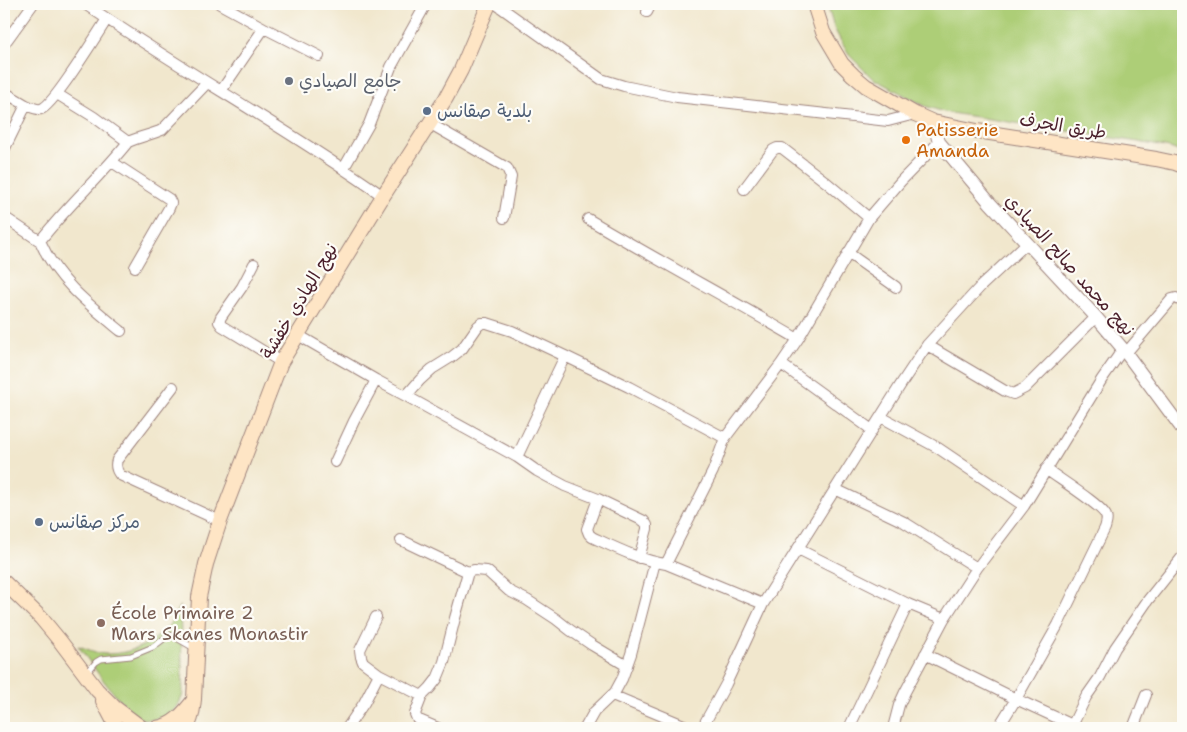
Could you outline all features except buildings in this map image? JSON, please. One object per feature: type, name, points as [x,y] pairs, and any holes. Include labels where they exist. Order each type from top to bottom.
[{"type":"main road","name":"نهج الهادي خفشة","points":[[186,728],[192,715],[194,699],[199,596],[206,564],[220,521],[282,362],[446,98],[461,70],[488,4]]},
{"type":"main road","name":"طريق الجرف","points":[[814,4],[823,32],[842,64],[853,75],[887,99],[933,122],[977,131],[1156,159],[1183,166]]},
{"type":"main road","points":[[4,582],[41,618],[60,641],[97,690],[116,728]]},
{"type":"main road","points":[[97,690],[114,707],[142,728]]},
{"type":"main road","points":[[158,728],[170,724],[177,719],[187,710],[194,699]]},
{"type":"street","points":[[4,44],[33,4]]},
{"type":"street","points":[[85,4],[344,168],[384,196]]},
{"type":"street","points":[[220,4],[319,56]]},
{"type":"street","points":[[344,168],[369,124],[391,67],[426,4]]},
{"type":"street","points":[[496,4],[601,79],[624,86],[677,97],[888,121],[915,114]]},
{"type":"street","points":[[4,92],[38,110],[43,108],[57,94],[107,19]]},
{"type":"street","points":[[222,91],[264,28]]},
{"type":"street","points":[[40,241],[54,222],[112,162],[128,142],[140,136],[162,130],[207,83]]},
{"type":"street","points":[[57,94],[94,117],[128,142]]},
{"type":"street","points":[[4,150],[26,105]]},
{"type":"street","name":"نهج محمد صالح الصيادي","points":[[933,122],[939,142],[990,203],[1125,351],[1183,430]]},
{"type":"street","points":[[429,123],[507,168],[511,177],[504,218]]},
{"type":"street","points":[[666,564],[713,471],[725,438],[781,364],[869,218],[901,181],[939,142]]},
{"type":"street","points":[[744,189],[773,150],[782,148],[869,218]]},
{"type":"street","points":[[112,162],[168,199],[170,203],[169,208],[135,267]]},
{"type":"street","points":[[4,217],[40,241],[52,266],[63,280],[90,306],[121,331]]},
{"type":"street","points":[[588,220],[798,338]]},
{"type":"street","points":[[702,728],[726,684],[763,604],[927,345],[981,286],[1027,242]]},
{"type":"street","points":[[848,253],[896,287]]},
{"type":"street","points":[[254,264],[242,287],[219,322],[222,326],[282,362]]},
{"type":"street","points":[[893,728],[905,692],[944,618],[977,568],[1024,506],[1102,379],[1172,299],[1176,298],[1183,302]]},
{"type":"street","points":[[927,345],[1013,394],[1025,388],[1096,317]]},
{"type":"street","points":[[406,396],[432,369],[462,349],[478,326],[487,322],[512,331],[629,387],[725,438]]},
{"type":"street","points":[[298,335],[517,457],[537,471],[565,486],[644,521],[647,524],[647,529],[639,558]]},
{"type":"street","points":[[517,457],[565,356]]},
{"type":"street","points":[[781,364],[872,430]]},
{"type":"street","points":[[335,462],[354,420],[376,380]]},
{"type":"street","points":[[173,387],[117,460],[117,470],[120,475],[220,521]]},
{"type":"street","points":[[881,417],[938,448],[1024,506]]},
{"type":"street","points":[[998,728],[1058,625],[1107,521],[1106,516],[1098,506],[1046,469]]},
{"type":"street","points":[[835,489],[904,522],[977,568]]},
{"type":"street","points":[[598,499],[587,529],[592,537],[639,558],[666,564],[763,604]]},
{"type":"street","points":[[401,540],[468,572],[474,570],[487,571],[509,591],[542,610],[592,645],[627,666]]},
{"type":"street","points":[[798,549],[908,604],[944,618]]},
{"type":"street","points":[[925,654],[1074,727],[1086,697],[1100,677],[1115,648],[1148,600],[1182,560]]},
{"type":"street","points":[[585,728],[594,712],[619,686],[627,666],[655,562]]},
{"type":"street","points":[[438,728],[417,719],[415,714],[422,696],[437,679],[444,662],[468,572]]},
{"type":"street","points":[[849,728],[908,604]]},
{"type":"street","points":[[376,617],[360,650],[363,662],[379,674],[422,696]]},
{"type":"street","points":[[347,728],[364,703],[379,674]]},
{"type":"street","points":[[612,695],[691,728]]},
{"type":"street","points":[[1133,728],[1146,695]]},
{"type":"lane","points":[[86,675],[96,662],[101,659],[131,656],[153,647],[169,635],[196,649]]},
{"type":"green space","points":[[827,4],[1183,4],[1183,153],[1170,148],[1139,142],[944,112],[925,106],[872,78],[852,58],[834,28]]},
{"type":"green space","points":[[180,605],[182,698],[171,713],[161,718],[147,720],[137,717],[115,695],[78,646],[104,654],[122,653],[140,647],[163,632]]},
{"type":"place","name":"جامع الصيادي","points":[[289,81]]},
{"type":"place","name":"بلدية صقانس","points":[[427,111]]},
{"type":"place","name":"Patisserie Amanda","points":[[906,140]]},
{"type":"place","name":"مركز صقانس","points":[[39,522]]},
{"type":"place","name":"École Primaire 2 Mars Skanes Monastir","points":[[101,623]]}]
